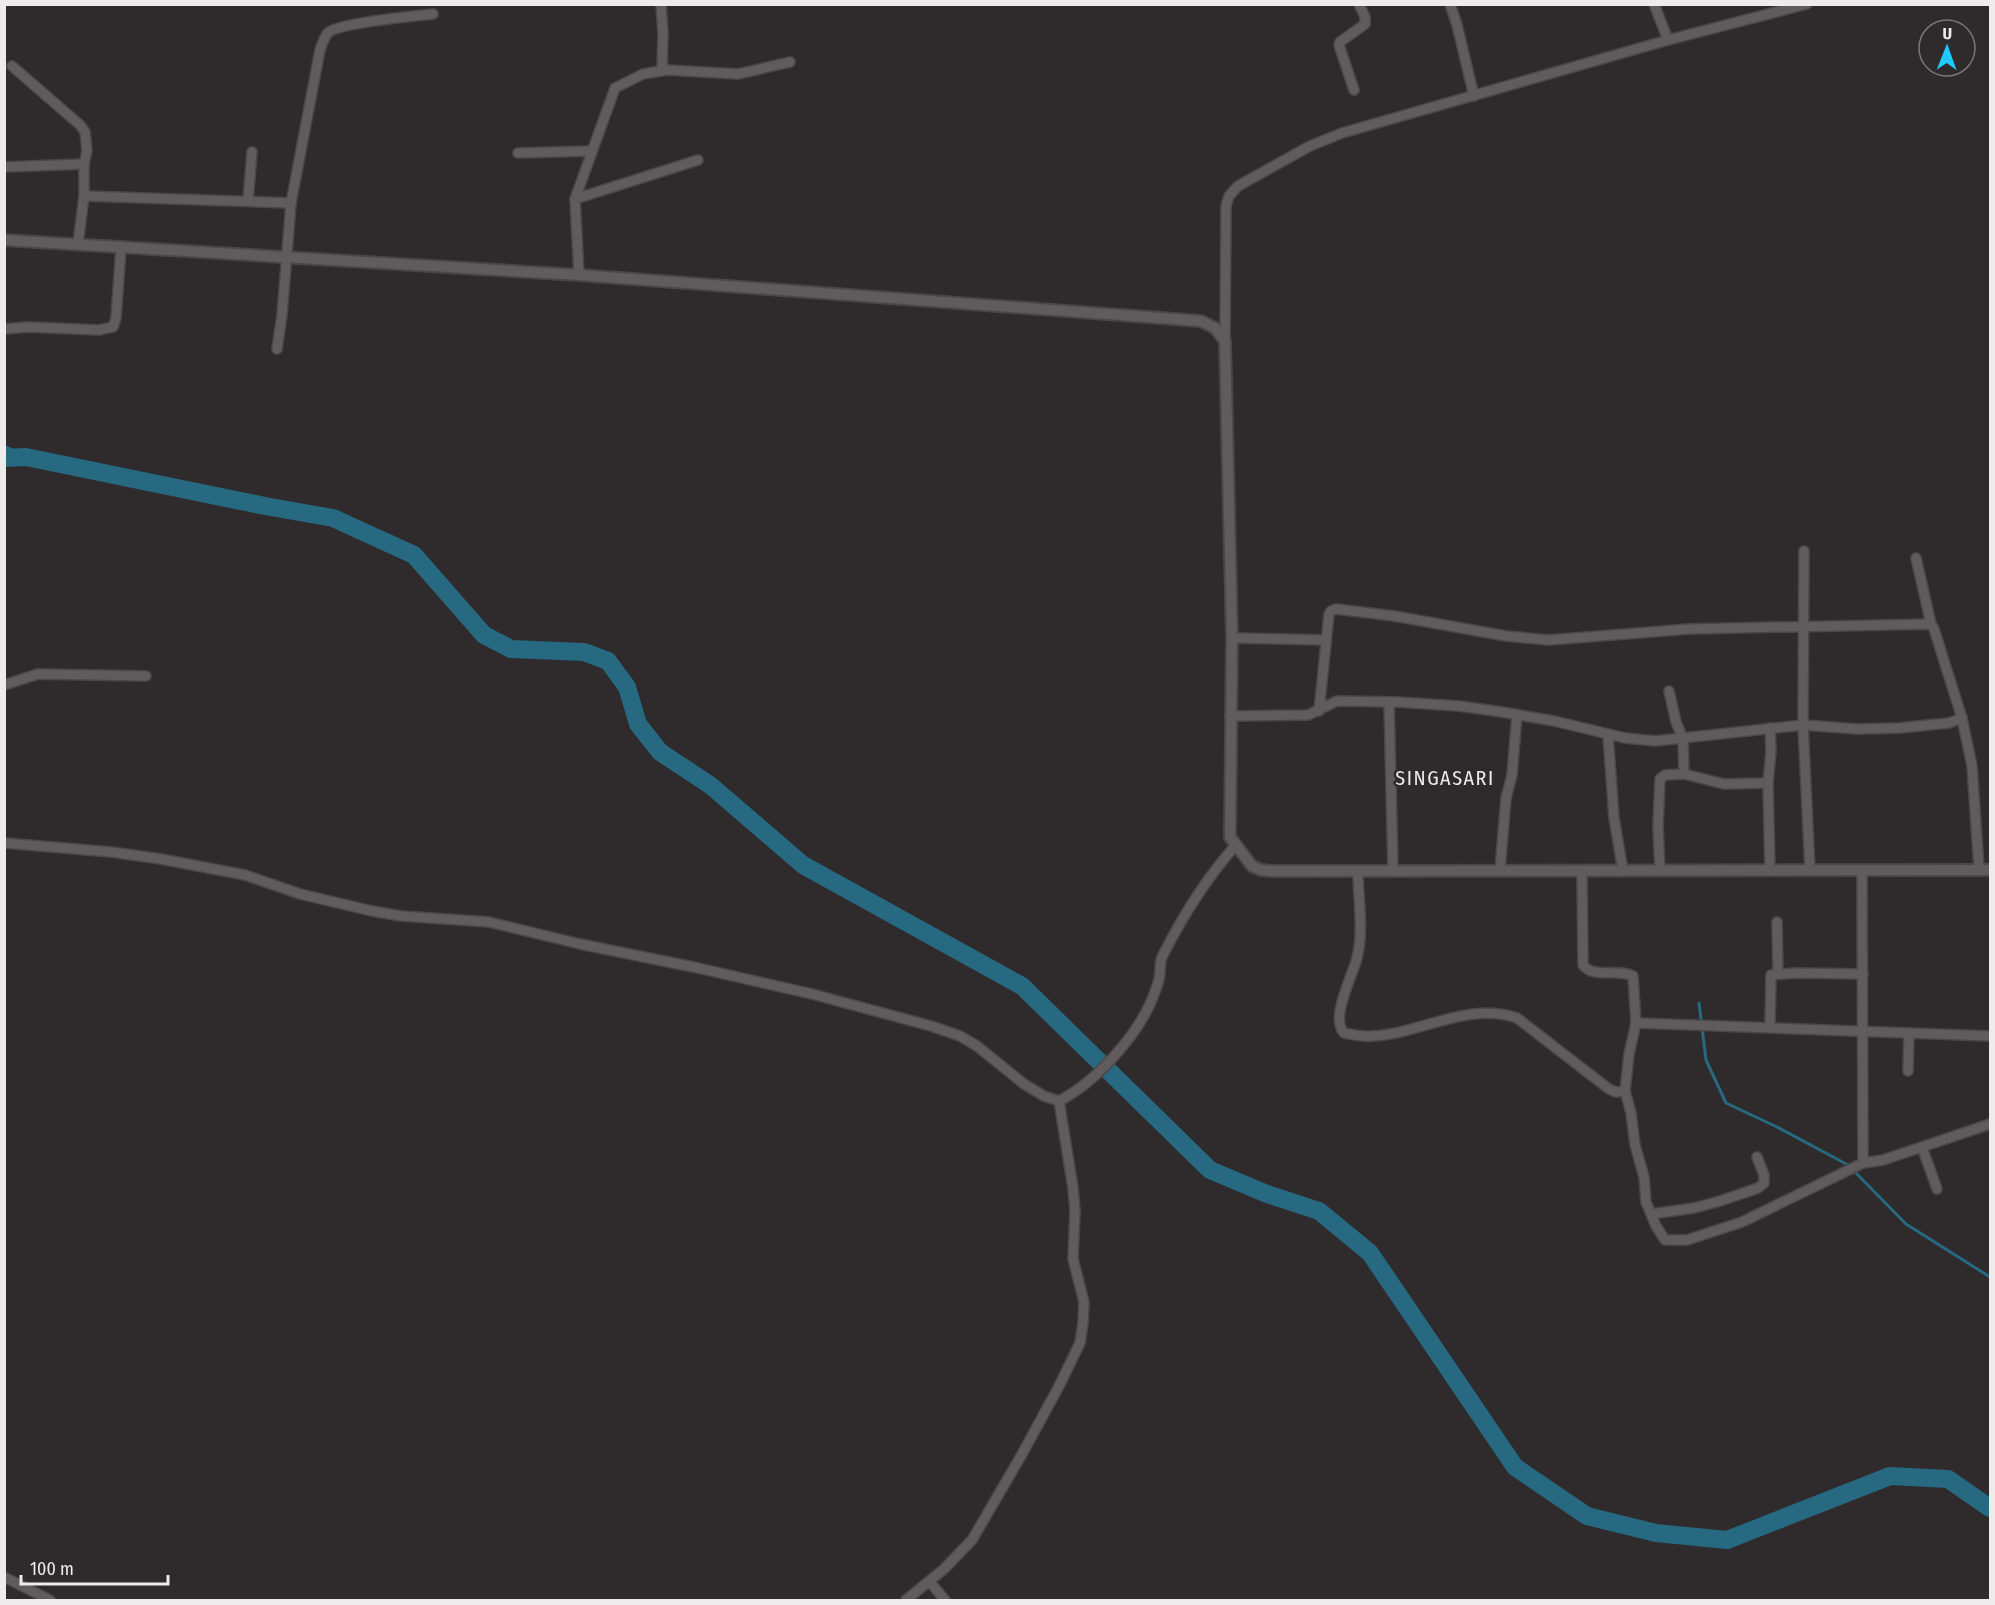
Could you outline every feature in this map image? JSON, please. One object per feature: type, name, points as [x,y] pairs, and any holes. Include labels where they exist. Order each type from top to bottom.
[{"type":"street","points":[[661,4],[662,71]]},
{"type":"street","points":[[1354,90],[1339,45],[1365,24],[1365,17],[1359,4]]},
{"type":"street","points":[[1450,4],[1474,96]]},
{"type":"street","points":[[1654,4],[1668,40]]},
{"type":"street","points":[[1807,4],[1668,40],[1332,137],[1310,146],[1232,191],[1226,207],[1225,341],[1232,638],[1230,837],[1252,866],[1261,870],[1582,872],[1990,870]]},
{"type":"street","points":[[278,349],[291,203],[315,64],[320,50],[328,33],[348,25],[433,14]]},
{"type":"street","points":[[579,275],[575,199],[615,88],[642,74],[662,71],[738,74],[790,62]]},
{"type":"street","points":[[12,66],[80,125],[85,132],[87,151],[78,244]]},
{"type":"street","points":[[518,153],[592,151]]},
{"type":"street","points":[[248,201],[252,152]]},
{"type":"street","points":[[575,199],[698,160]]},
{"type":"street","points":[[4,167],[84,164]]},
{"type":"street","points":[[84,196],[291,203]]},
{"type":"street","points":[[4,240],[579,275],[1193,320],[1209,324],[1220,333],[1225,341]]},
{"type":"street","points":[[4,328],[99,330],[114,327],[121,248]]},
{"type":"street","points":[[1804,551],[1803,724],[1810,870]]},
{"type":"street","points":[[1916,558],[1931,624],[1962,718],[1972,766],[1978,869]]},
{"type":"street","points":[[1319,711],[1329,614],[1336,609],[1549,640],[1689,629],[1931,624]]},
{"type":"street","points":[[1232,638],[1326,640]]},
{"type":"street","points":[[4,685],[38,674],[146,676]]},
{"type":"street","points":[[1669,691],[1676,722],[1683,739],[1684,774]]},
{"type":"street","points":[[1230,716],[1308,715],[1336,701],[1459,706],[1554,722],[1608,735],[1655,741],[1803,724],[1857,729],[1899,728],[1949,723],[1962,718]]},
{"type":"street","points":[[1389,702],[1393,871]]},
{"type":"street","points":[[1500,870],[1506,798],[1512,775],[1517,715]]},
{"type":"street","points":[[1770,729],[1771,751],[1768,783],[1770,870]]},
{"type":"street","points":[[1608,735],[1615,828],[1623,871]]},
{"type":"street","points":[[1660,871],[1658,827],[1660,779],[1665,775],[1684,774],[1724,784],[1768,783]]},
{"type":"street","points":[[4,843],[111,852],[244,875],[300,894],[372,911],[424,918],[489,922],[812,994],[960,1036],[977,1046],[1024,1084],[1044,1096],[1059,1101],[1075,1093],[1087,1083],[1135,1030],[1148,1008],[1159,978],[1161,960],[1176,932],[1216,868],[1235,846]]},
{"type":"street","points":[[1859,1165],[1863,974],[1862,870]]},
{"type":"street","points":[[1358,871],[1360,927],[1357,957],[1338,1024],[1344,1033],[1373,1036],[1401,1032],[1436,1021],[1473,1014],[1489,1012],[1506,1014],[1516,1018],[1609,1089],[1616,1092],[1625,1091]]},
{"type":"street","points":[[1582,872],[1582,965],[1592,972],[1625,973],[1633,976],[1636,1023],[1629,1054],[1625,1091],[1631,1113],[1635,1145],[1644,1177],[1646,1202],[1665,1240],[1687,1240],[1742,1222],[1859,1165],[1883,1160],[1990,1124]]},
{"type":"street","points":[[1778,921],[1778,973]]},
{"type":"street","points":[[1770,1028],[1771,975],[1778,973],[1863,974]]},
{"type":"street","points":[[1636,1023],[1990,1036]]},
{"type":"street","points":[[1908,1033],[1908,1071]]},
{"type":"street","points":[[906,1600],[972,1540],[1021,1456],[1080,1343],[1084,1302],[1073,1259],[1075,1211],[1073,1188],[1059,1101]]},
{"type":"street","points":[[1922,1147],[1937,1189]]},
{"type":"street","points":[[1651,1214],[1694,1208],[1758,1188],[1764,1183],[1765,1178],[1757,1157]]},
{"type":"street","points":[[4,1577],[50,1600]]},
{"type":"street","points":[[929,1581],[945,1600]]},
{"type":"waterway","points":[[4,446],[26,457]]},
{"type":"waterway","points":[[4,458],[26,457],[333,518],[414,555],[484,635],[511,649],[584,652],[608,661],[627,687],[638,724],[660,752],[710,785],[803,865],[1022,986],[1210,1170],[1267,1194],[1319,1211],[1370,1253],[1515,1467],[1587,1516],[1656,1533],[1727,1540],[1890,1476],[1948,1479],[1990,1508]]},
{"type":"waterway","points":[[1699,1003],[1706,1060],[1726,1103],[1850,1166]]},
{"type":"waterway","points":[[1854,1171],[1906,1224],[1990,1277]]},
{"type":"district","name":"SINGASARI","points":[[1445,778]]}]
